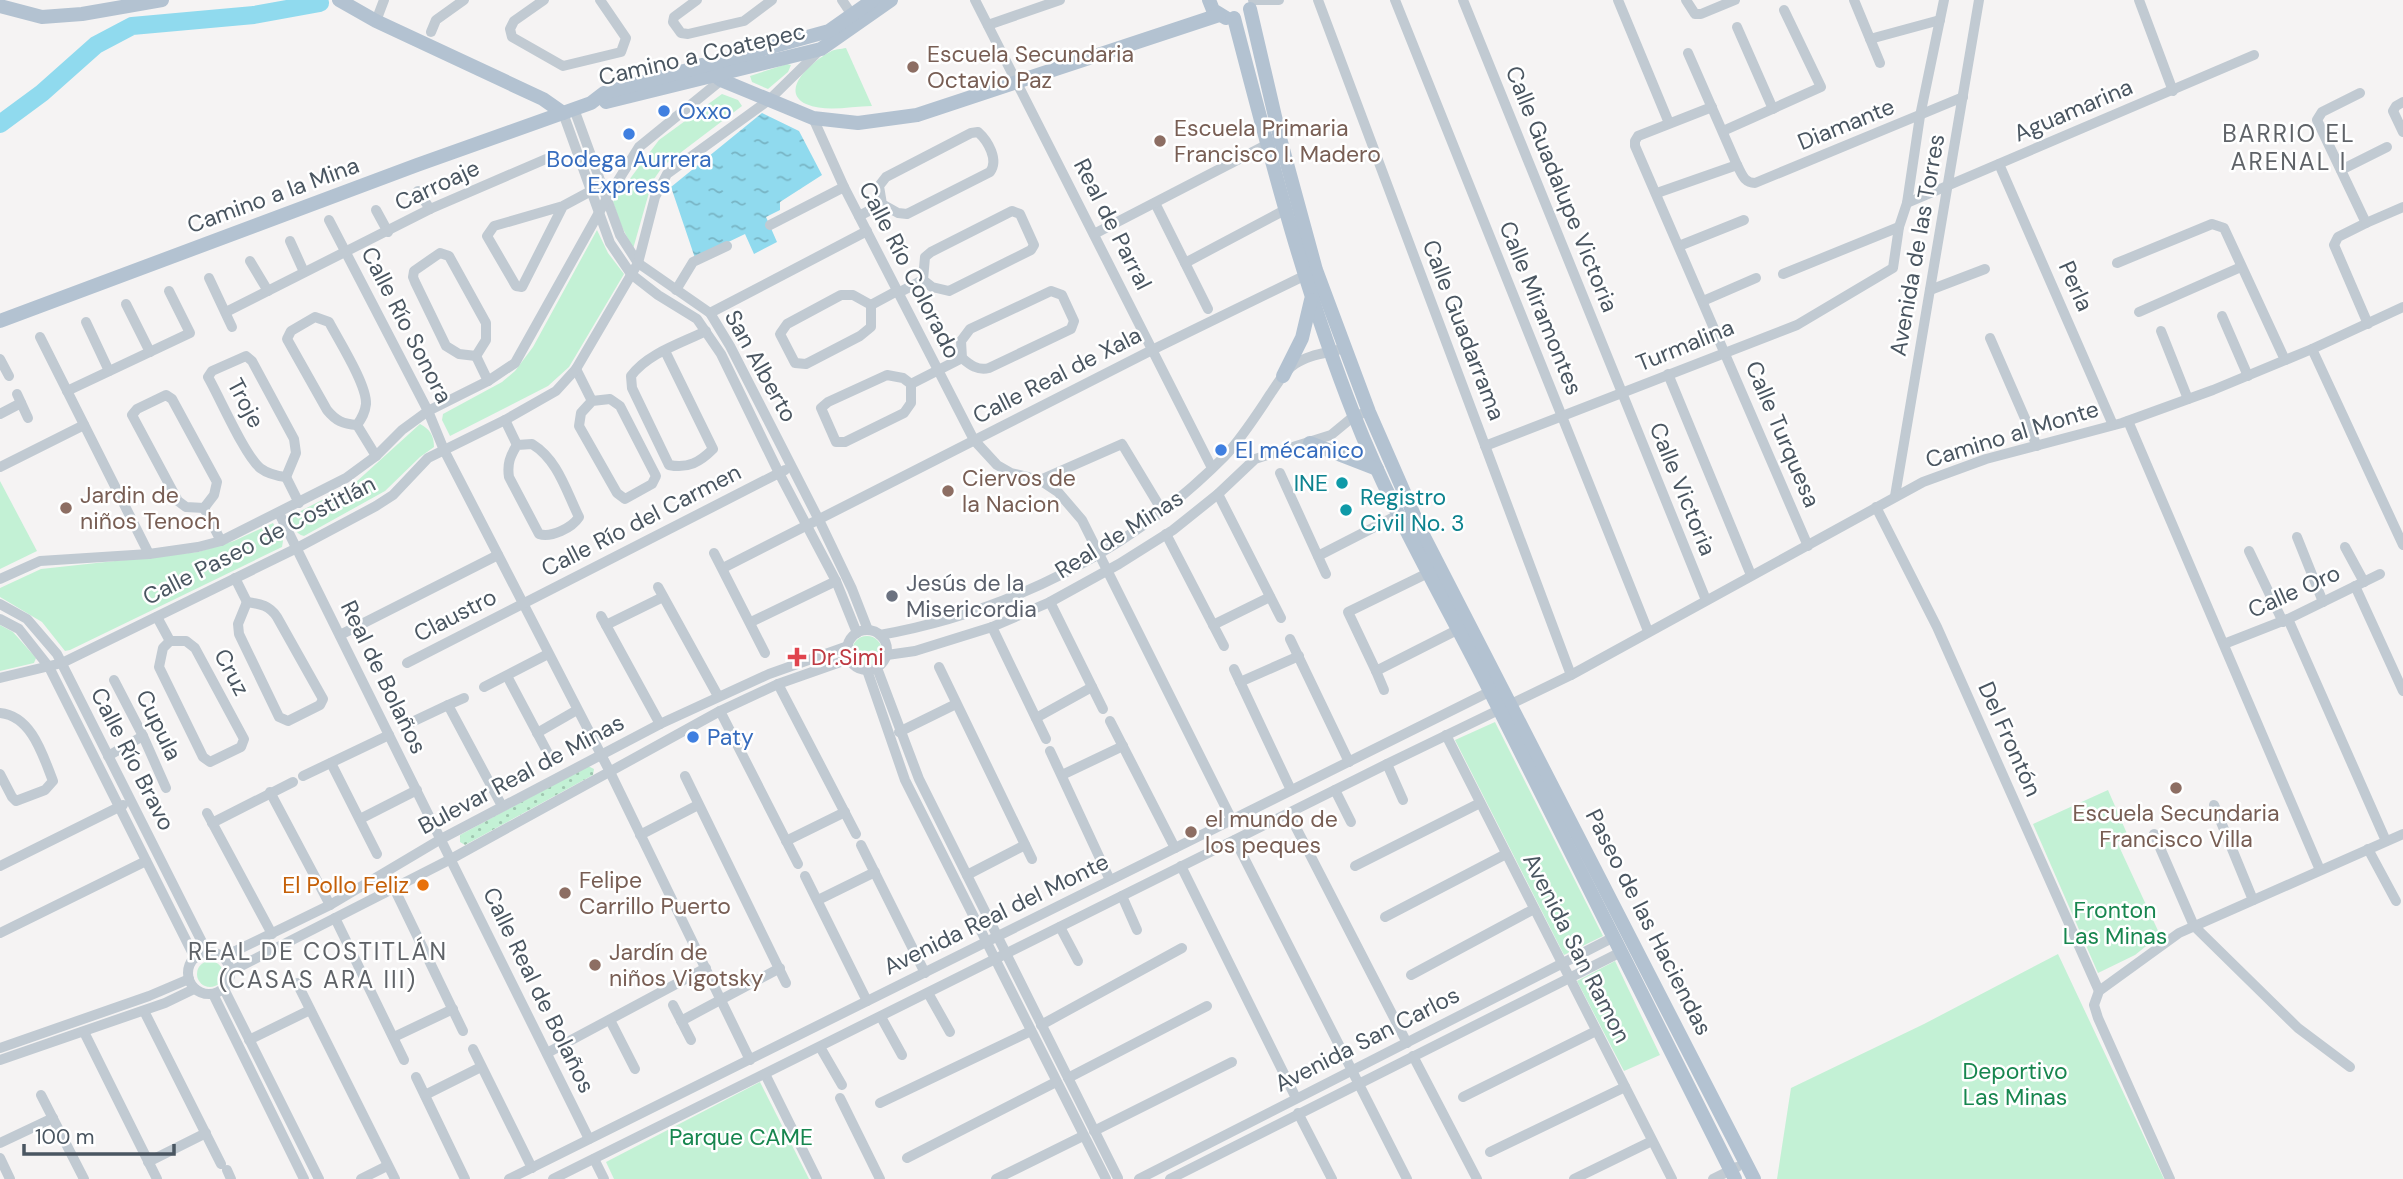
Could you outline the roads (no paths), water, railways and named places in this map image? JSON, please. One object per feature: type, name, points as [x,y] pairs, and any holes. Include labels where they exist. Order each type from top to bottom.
[{"type":"main road","points":[[0,6],[42,17],[82,14],[162,0]]},
{"type":"main road","points":[[339,0],[376,21],[569,111]]},
{"type":"main road","name":"Camino a Coatepec","points":[[569,111],[591,103],[723,76],[821,49],[873,0]]},
{"type":"main road","name":"Camino a Coatepec","points":[[591,103],[604,93],[829,31],[891,0]]},
{"type":"main road","points":[[1209,0],[1213,10],[1219,15],[1234,18]]},
{"type":"main road","points":[[1234,18],[1252,3]]},
{"type":"main road","points":[[1252,3],[1285,210],[1421,531],[1505,707]]},
{"type":"main road","points":[[702,65],[769,100],[813,117],[858,124],[917,115],[1219,15]]},
{"type":"main road","points":[[1234,18],[1274,142],[1310,273],[1311,300],[1302,338],[1283,376]]},
{"type":"main road","name":"Camino a la Mina","points":[[0,321],[569,111]]},
{"type":"main road","points":[[1311,300],[1354,416],[1398,514],[1457,630],[1496,689]]},
{"type":"main road","points":[[1310,443],[1377,469]]},
{"type":"main road","name":"Paseo de las Haciendas","points":[[1505,707],[1621,952],[1733,1175]]},
{"type":"main road","name":"Paseo de las Haciendas","points":[[1505,707],[1751,1178]]},
{"type":"street","points":[[376,21],[384,0]]},
{"type":"street","points":[[431,32],[436,20],[464,0]]},
{"type":"street","points":[[544,0],[514,21],[510,29],[512,37],[563,66],[621,52],[626,38],[600,0]]},
{"type":"street","points":[[697,0],[674,17],[673,22],[681,33],[688,34],[744,21],[772,0]]},
{"type":"street","points":[[842,0],[855,19]]},
{"type":"street","name":"Real de Parral","points":[[975,0],[1212,468]]},
{"type":"street","points":[[988,25],[1060,0]]},
{"type":"street","points":[[1252,3],[1279,0]]},
{"type":"street","name":"Calle Guadarrama","points":[[1318,0],[1571,675]]},
{"type":"street","name":"Calle Miramontes","points":[[1395,0],[1648,632]]},
{"type":"street","name":"Calle Guadalupe Victoria","points":[[1463,0],[1622,393]]},
{"type":"street","points":[[1618,0],[1670,123],[1712,107]]},
{"type":"street","points":[[1686,0],[1695,14],[1735,0]]},
{"type":"street","points":[[1854,0],[1880,63]]},
{"type":"street","name":"Avenida de las Torres","points":[[1893,268],[1899,227],[1908,203],[1920,116],[1944,0]]},
{"type":"street","name":"Avenida de las Torres","points":[[1895,496],[1979,0]]},
{"type":"street","points":[[2139,0],[2172,91]]},
{"type":"street","points":[[1723,131],[1821,87],[1784,10]]},
{"type":"street","points":[[1870,40],[1940,20]]},
{"type":"street","points":[[1737,27],[1773,109]]},
{"type":"street","name":"Calle Paseo de Costitlán","points":[[0,678],[62,663],[297,548],[393,495],[428,458],[556,391],[576,369],[638,263],[655,197],[667,174],[769,100],[821,49],[829,31]]},
{"type":"street","points":[[1657,193],[1737,164],[1688,53]]},
{"type":"street","name":"Calle Paseo de Costitlán","points":[[0,579],[40,561],[149,554],[221,541],[346,478],[428,411],[488,381],[515,363],[606,200],[639,147],[745,54]]},
{"type":"street","name":"Aguamarina","points":[[1908,203],[2254,55]]},
{"type":"street","points":[[2360,93],[2322,112],[2317,120],[2367,223]]},
{"type":"street","name":"Diamante","points":[[1737,164],[1744,180],[1755,183],[1963,97]]},
{"type":"street","points":[[2403,102],[2393,111],[2403,132]]},
{"type":"street","name":"San Alberto","points":[[569,111],[591,191],[610,243],[631,274],[657,295],[697,318],[721,354],[779,473],[862,632]]},
{"type":"street","name":"San Alberto","points":[[569,111],[620,235],[638,263],[710,313],[730,346],[852,589],[862,632]]},
{"type":"street","name":"Calle Río Colorado","points":[[813,117],[844,187],[974,440],[997,465],[1011,473],[1040,480]]},
{"type":"street","name":"Calle Turquesa","points":[[1670,123],[1638,136],[1635,146],[1808,546]]},
{"type":"street","points":[[978,132],[982,136],[994,159],[990,172],[907,214],[898,213],[882,204],[879,186],[886,177],[971,133],[978,132]]},
{"type":"street","points":[[1094,234],[1274,142]]},
{"type":"street","points":[[2341,170],[2387,147]]},
{"type":"street","name":"Carroaje","points":[[226,312],[430,209],[546,159]]},
{"type":"street","name":"Perla","points":[[1999,164],[2113,425]]},
{"type":"street","points":[[770,225],[844,187]]},
{"type":"street","points":[[418,191],[430,209]]},
{"type":"street","points":[[563,206],[522,287],[516,286],[487,236],[494,226],[563,206],[591,191]]},
{"type":"street","points":[[1155,203],[1208,309]]},
{"type":"street","points":[[859,216],[882,204]]},
{"type":"street","points":[[2368,324],[2334,245],[2338,237],[2403,207]]},
{"type":"street","points":[[376,210],[388,232]]},
{"type":"street","points":[[1185,263],[1285,210]]},
{"type":"street","points":[[1012,211],[1020,214],[1034,245],[1031,250],[949,291],[932,287],[923,280],[925,257],[931,252],[1012,211]]},
{"type":"street","name":"Calle Río Sonora","points":[[329,220],[609,770],[750,1059]]},
{"type":"street","points":[[1679,246],[1744,220]]},
{"type":"street","points":[[2117,263],[2212,224],[2224,228],[2285,360]]},
{"type":"street","points":[[1783,274],[1899,227]]},
{"type":"street","points":[[710,313],[867,232]]},
{"type":"street","points":[[290,241],[304,272]]},
{"type":"street","points":[[676,290],[693,262],[727,246]]},
{"type":"street","points":[[440,254],[449,256],[486,323],[486,340],[476,356],[459,354],[446,346],[413,277],[414,271],[440,254]]},
{"type":"street","points":[[250,261],[268,291]]},
{"type":"street","points":[[2139,312],[2241,267]]},
{"type":"street","name":"Turmalina","points":[[1485,446],[1797,324],[1893,268]]},
{"type":"street","points":[[1930,290],[1985,269]]},
{"type":"street","name":"Calle Real de Xala","points":[[723,568],[1152,350],[1310,273]]},
{"type":"street","points":[[209,278],[232,327]]},
{"type":"street","points":[[1703,301],[1756,278]]},
{"type":"street","points":[[872,305],[923,280]]},
{"type":"street","points":[[67,391],[190,333],[169,291]]},
{"type":"street","points":[[1051,291],[1062,295],[1074,321],[1074,326],[1070,329],[989,368],[975,367],[962,358],[961,341],[970,329],[1051,291]]},
{"type":"street","points":[[841,295],[853,295],[872,305],[871,327],[860,336],[806,364],[795,363],[780,334],[787,324],[841,295]]},
{"type":"street","points":[[126,304],[150,352]]},
{"type":"street","name":"Camino al Monte","points":[[1505,707],[1571,675],[1923,482],[1986,459],[2129,421],[2248,376],[2403,307]]},
{"type":"street","points":[[2222,316],[2248,376]]},
{"type":"street","points":[[357,425],[366,405],[365,391],[329,322],[315,317],[291,331],[287,339],[327,410],[335,420],[357,425],[376,456]]},
{"type":"street","points":[[86,322],[109,371]]},
{"type":"street","points":[[665,351],[713,449],[702,460],[683,468],[669,465],[632,388],[631,376],[645,362],[665,351],[706,331]]},
{"type":"street","points":[[2161,331],[2188,399]]},
{"type":"street","points":[[40,337],[149,554]]},
{"type":"street","points":[[1990,338],[2037,446]]},
{"type":"street","name":"Real de Minas","points":[[880,635],[914,628],[989,605],[1062,574],[1100,554],[1163,512],[1226,455],[1294,364],[1314,355],[1345,348]]},
{"type":"street","points":[[2312,349],[2403,545]]},
{"type":"street","name":"Troje","points":[[246,356],[252,361],[293,439],[296,453],[286,477],[274,475],[261,468],[251,456],[208,377],[212,371],[246,356]]},
{"type":"street","points":[[476,356],[488,381]]},
{"type":"street","points":[[911,384],[962,358]]},
{"type":"street","points":[[1,362],[9,376]]},
{"type":"street","points":[[576,369],[592,401]]},
{"type":"street","points":[[1668,374],[1751,575]]},
{"type":"street","points":[[887,375],[903,378],[911,384],[911,403],[904,413],[845,442],[836,442],[821,408],[828,402],[887,375]]},
{"type":"street","name":"Calle Victoria","points":[[1622,393],[1706,600]]},
{"type":"street","points":[[166,395],[172,399],[217,482],[214,495],[204,508],[186,507],[178,501],[132,415],[136,410],[166,395]]},
{"type":"street","points":[[0,414],[19,398],[28,418]]},
{"type":"street","points":[[610,399],[620,406],[656,476],[652,484],[625,499],[617,493],[579,426],[580,413],[592,401],[610,399]]},
{"type":"street","points":[[1354,416],[1369,412]]},
{"type":"street","name":"Real de Minas","points":[[887,654],[915,651],[992,627],[1051,602],[1166,534],[1219,494],[1255,459],[1331,435],[1354,416]]},
{"type":"street","points":[[505,420],[517,445]]},
{"type":"street","points":[[2129,421],[2320,870]]},
{"type":"street","points":[[0,467],[84,425]]},
{"type":"street","points":[[532,444],[551,459],[579,517],[577,521],[548,536],[539,534],[509,477],[507,467],[517,445],[532,444]]},
{"type":"street","points":[[1040,480],[1122,444],[1163,512]]},
{"type":"street","name":"Calle Río del Carmen","points":[[523,605],[792,467]]},
{"type":"street","points":[[1280,473],[1326,574]]},
{"type":"street","points":[[286,477],[299,503]]},
{"type":"street","points":[[1040,480],[1058,492],[1082,520],[1232,820]]},
{"type":"street","points":[[1219,494],[1281,618]]},
{"type":"street","points":[[204,508],[221,541]]},
{"type":"street","name":"Del Frontón","points":[[1876,508],[1937,627],[2097,994],[2094,1005],[2098,1018],[2170,1179]]},
{"type":"street","name":"Real de Bolaños","points":[[279,513],[451,859]]},
{"type":"street","points":[[1318,556],[1398,514]]},
{"type":"street","points":[[1166,534],[1224,646]]},
{"type":"street","points":[[2297,537],[2323,602]]},
{"type":"street","points":[[2345,547],[2403,691]]},
{"type":"street","points":[[2249,551],[2286,620],[2386,841]]},
{"type":"street","points":[[715,554],[765,653]]},
{"type":"street","points":[[340,635],[498,555]]},
{"type":"street","points":[[1384,690],[1346,608],[1428,573]]},
{"type":"street","name":"Calle Oro","points":[[2224,644],[2286,620],[2380,574]]},
{"type":"street","points":[[235,578],[247,602],[238,624],[239,634],[279,717],[288,721],[320,705],[323,699],[272,609],[247,602]]},
{"type":"street","points":[[751,622],[836,582]]},
{"type":"street","points":[[660,724],[603,620],[661,592],[718,696]]},
{"type":"street","points":[[1213,625],[1270,597]]},
{"type":"street","points":[[1051,602],[1103,709]]},
{"type":"street","name":"Calle Río Bravo","points":[[0,604],[27,619],[62,663],[207,952]]},
{"type":"street","name":"Claustro","points":[[407,663],[523,605]]},
{"type":"street","points":[[157,617],[170,641]]},
{"type":"street","name":"Calle Río Bravo","points":[[0,619],[19,629],[49,667],[195,958]]},
{"type":"street","points":[[992,627],[1046,739]]},
{"type":"street","points":[[1376,671],[1457,630]]},
{"type":"street","points":[[862,632],[880,635],[887,643],[885,660],[872,669],[856,667],[849,659],[848,646],[862,632]]},
{"type":"street","points":[[1290,639],[1349,762]]},
{"type":"street","name":"Cruz","points":[[170,641],[186,642],[195,648],[244,739],[241,747],[210,762],[203,757],[159,667],[163,648],[170,641]]},
{"type":"street","name":"Bulevar Real de Minas","points":[[223,957],[330,905],[441,839],[660,724],[718,696],[803,661],[848,646]]},
{"type":"street","points":[[484,687],[548,654]]},
{"type":"street","points":[[1240,682],[1299,656]]},
{"type":"street","name":"Bulevar Real de Minas","points":[[231,971],[451,859],[720,711],[778,684],[849,659]]},
{"type":"street","points":[[939,667],[1032,859]]},
{"type":"street","points":[[872,669],[919,779],[1007,953],[1056,1082],[1106,1179]]},
{"type":"street","points":[[872,669],[905,780],[995,959],[1068,1078],[1120,1179]]},
{"type":"street","points":[[1234,669],[1292,790]]},
{"type":"street","points":[[507,676],[551,760]]},
{"type":"street","name":"Cupula","points":[[114,680],[166,788]]},
{"type":"street","points":[[778,684],[925,973]]},
{"type":"street","points":[[1036,718],[1092,687]]},
{"type":"street","name":"Avenida Real del Monte","points":[[509,1179],[1496,689]]},
{"type":"street","points":[[412,722],[464,698]]},
{"type":"street","points":[[899,732],[956,704]]},
{"type":"street","points":[[447,705],[502,806]]},
{"type":"street","name":"Avenida Real del Monte","points":[[553,1179],[1505,707]]},
{"type":"street","points":[[537,733],[577,710]]},
{"type":"street","points":[[720,711],[798,864]]},
{"type":"street","points":[[0,713],[14,716],[30,731],[53,781],[45,790],[16,801],[0,774]]},
{"type":"street","points":[[1111,721],[1175,848]]},
{"type":"street","points":[[272,934],[210,818],[331,764],[389,734]]},
{"type":"street","name":"Avenida San Ramon","points":[[1446,735],[1672,1179]]},
{"type":"street","points":[[108,756],[143,736]]},
{"type":"street","points":[[1062,775],[1123,746]]},
{"type":"street","points":[[1050,751],[1110,880]]},
{"type":"street","points":[[331,764],[377,854]]},
{"type":"street","points":[[1387,764],[1403,800]]},
{"type":"street","points":[[685,775],[786,983]]},
{"type":"street","points":[[360,819],[417,790]]},
{"type":"street","points":[[1335,790],[1351,822]]},
{"type":"street","points":[[270,792],[330,905]]},
{"type":"street","points":[[0,866],[131,802]]},
{"type":"street","points":[[1355,866],[1480,803]]},
{"type":"street","points":[[640,835],[698,805]]},
{"type":"street","points":[[2214,806],[2253,900]]},
{"type":"street","points":[[786,841],[845,812]]},
{"type":"street","points":[[1289,814],[1407,1043]]},
{"type":"street","points":[[2154,834],[2194,926],[2298,1028],[2350,1067]]},
{"type":"street","points":[[2097,994],[2179,933],[2402,836]]},
{"type":"street","points":[[1234,840],[1407,1179]]},
{"type":"street","points":[[967,875],[1025,845]]},
{"type":"street","points":[[2368,849],[2396,901]]},
{"type":"street","points":[[1385,917],[1506,854]]},
{"type":"street","name":"Calle Real de Bolaños","points":[[451,859],[589,1139]]},
{"type":"street","points":[[0,933],[146,861]]},
{"type":"street","points":[[1181,866],[1296,1098]]},
{"type":"street","points":[[818,900],[875,872]]},
{"type":"street","points":[[805,876],[867,1001]]},
{"type":"street","points":[[394,888],[463,1031]]},
{"type":"street","points":[[1122,896],[1138,930]]},
{"type":"street","points":[[1411,975],[1534,909]]},
{"type":"street","points":[[335,918],[404,1060]]},
{"type":"street","points":[[1060,927],[1078,961]]},
{"type":"street","name":"Avenida San Carlos","points":[[1139,1179],[1614,937]]},
{"type":"street","points":[[880,1103],[1036,1028],[1182,948]]},
{"type":"street","points":[[0,1048],[191,984],[206,994],[218,991],[229,981],[231,971],[223,957],[207,952],[190,964],[191,984]]},
{"type":"street","name":"Avenida San Carlos","points":[[1170,1179],[1621,952]]},
{"type":"street","points":[[547,1053],[706,968]]},
{"type":"street","points":[[681,1021],[780,968]]},
{"type":"street","points":[[297,983],[395,1179]]},
{"type":"street","points":[[0,1060],[144,1011],[191,984]]},
{"type":"street","points":[[218,991],[249,1040],[319,1179]]},
{"type":"street","points":[[218,991],[304,1179]]},
{"type":"street","points":[[928,993],[950,1032]]},
{"type":"street","points":[[673,1005],[691,1040]]},
{"type":"street","points":[[1068,1078],[1207,1006]]},
{"type":"street","points":[[394,1037],[453,1009]]},
{"type":"street","points":[[249,1040],[310,1010]]},
{"type":"street","points":[[144,1011],[226,1171]]},
{"type":"street","points":[[881,1017],[902,1055]]},
{"type":"street","points":[[610,1020],[635,1069]]},
{"type":"street","points":[[1464,1097],[1596,1031]]},
{"type":"street","points":[[85,1032],[157,1179]]},
{"type":"street","points":[[820,1047],[842,1085]]},
{"type":"street","points":[[473,1049],[532,1168]]},
{"type":"street","points":[[1413,1056],[1477,1179]]},
{"type":"street","points":[[1094,1131],[1232,1062]]},
{"type":"street","points":[[425,1095],[481,1067]]},
{"type":"street","points":[[765,1074],[817,1179]]},
{"type":"street","points":[[415,1077],[465,1179]]},
{"type":"street","points":[[907,1158],[1056,1082]]},
{"type":"street","points":[[1490,1152],[1625,1087]]},
{"type":"street","points":[[41,1095],[84,1179]]},
{"type":"street","points":[[840,1098],[880,1179]]},
{"type":"street","points":[[1298,1114],[1332,1179]]},
{"type":"street","points":[[0,1143],[53,1118]]},
{"type":"street","points":[[148,1162],[206,1133]]},
{"type":"street","points":[[996,1179],[1083,1136]]},
{"type":"street","points":[[1574,1179],[1653,1141]]},
{"type":"street","points":[[0,1158],[10,1179]]},
{"type":"street","points":[[594,1159],[604,1179]]},
{"type":"street","points":[[1713,1179],[1733,1175],[1745,1162]]},
{"type":"street","points":[[361,1179],[387,1166]]},
{"type":"water","points":[[762,113],[799,131],[822,175],[780,202],[780,210],[766,217],[777,242],[754,254],[745,234],[695,258],[671,187]]},
{"type":"waterway","points":[[0,124],[42,93],[96,45],[132,26],[254,15],[320,3]]},
{"type":"place","name":"Escuela Secundaria Octavio Paz","points":[[913,67]]},
{"type":"place","name":"Oxxo","points":[[664,111]]},
{"type":"place","name":"Bodega Aurrera Express","points":[[629,134]]},
{"type":"place","name":"Escuela Primaria Francisco I. Madero","points":[[1160,141]]},
{"type":"place","name":"El mécanico","points":[[1221,450]]},
{"type":"place","name":"INE","points":[[1342,483]]},
{"type":"place","name":"Ciervos de la Nacion","points":[[948,491]]},
{"type":"place","name":"Jardin de niños Tenoch","points":[[66,508]]},
{"type":"place","name":"Registro Civil No. 3","points":[[1346,510]]},
{"type":"place","name":"Jesús de la Misericordia","points":[[892,596]]},
{"type":"place","name":"Dr.Simi","points":[[797,657]]},
{"type":"place","name":"Paty","points":[[693,737]]},
{"type":"place","name":"Escuela Secundaria Francisco Villa","points":[[2176,788]]},
{"type":"place","name":"el mundo de los peques","points":[[1191,832]]},
{"type":"place","name":"El Pollo Feliz","points":[[423,885]]},
{"type":"place","name":"Felipe Carrillo Puerto","points":[[565,893]]},
{"type":"place","name":"Jardín de niños Vigotsky","points":[[595,965]]},
{"type":"district","name":"BARRIO EL ARENAL I","points":[[2289,147]]},
{"type":"district","name":"REAL DE COSTITLÁN (CASAS ARA III)","points":[[318,965]]},
{"type":"park label","name":"Fronton Las Minas","points":[[2115,923]]},
{"type":"park label","name":"Deportivo Las Minas","points":[[2015,1084]]},
{"type":"park label","name":"Parque CAME","points":[[741,1137]]}]
